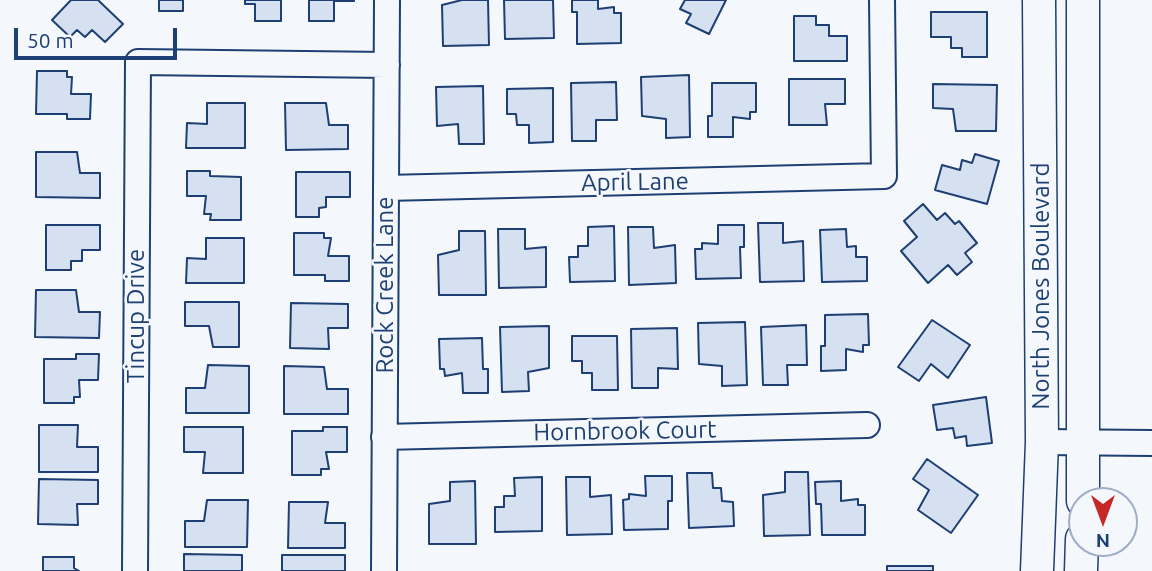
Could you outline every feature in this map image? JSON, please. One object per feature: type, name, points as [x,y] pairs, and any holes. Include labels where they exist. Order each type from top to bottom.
[{"type":"main road","name":"North Jones Boulevard","points":[[1037,571],[1042,442],[1039,0]]},
{"type":"main road","name":"North Jones Boulevard","points":[[1083,0],[1083,487]]},
{"type":"street","name":"Rock Creek Lane","points":[[384,571],[387,0]]},
{"type":"street","name":"April Lane","points":[[386,188],[884,176],[882,0]]},
{"type":"street","name":"Tincup Drive","points":[[135,571],[138,62],[387,65]]},
{"type":"street","name":"Hornbrook Court","points":[[384,437],[867,425]]},
{"type":"street","points":[[1042,442],[1152,443]]},
{"type":"building","points":[[71,0],[98,0],[123,24],[105,42],[92,30],[85,37],[77,30],[70,37],[52,20]]},
{"type":"building","points":[[159,0],[183,0],[183,11],[159,11]]},
{"type":"building","points":[[245,0],[281,0],[281,21],[255,21],[255,4],[245,4]]},
{"type":"building","points":[[309,0],[354,1],[334,1],[334,21],[309,21]]},
{"type":"building","points":[[462,0],[488,0],[489,45],[443,46],[442,5]]},
{"type":"building","points":[[504,0],[553,0],[554,38],[505,39]]},
{"type":"building","points":[[572,0],[598,0],[598,9],[614,7],[614,13],[621,13],[621,43],[577,44],[577,12],[572,12]]},
{"type":"building","points":[[685,0],[726,0],[709,34],[686,23],[691,14],[680,9]]},
{"type":"building","points":[[931,12],[987,12],[987,57],[962,57],[962,48],[951,48],[951,37],[931,37]]},
{"type":"building","points":[[794,16],[816,16],[816,25],[829,25],[829,36],[847,36],[847,61],[794,61]]},
{"type":"building","points":[[37,71],[67,71],[67,77],[72,77],[71,94],[91,94],[90,119],[67,119],[67,114],[36,114]]},
{"type":"building","points":[[689,75],[690,137],[666,138],[666,119],[642,116],[641,77]]},
{"type":"building","points":[[789,79],[845,79],[845,104],[825,104],[827,125],[789,125]]},
{"type":"building","points":[[616,82],[617,120],[596,120],[596,141],[572,141],[571,83]]},
{"type":"building","points":[[712,83],[756,83],[756,112],[750,112],[750,119],[733,117],[733,137],[708,137],[708,116],[712,116]]},
{"type":"building","points":[[933,84],[997,85],[996,131],[956,131],[953,109],[933,108]]},
{"type":"building","points":[[483,86],[484,144],[459,144],[458,124],[437,126],[436,87]]},
{"type":"building","points":[[553,88],[553,142],[529,143],[529,125],[517,125],[516,114],[507,114],[507,89]]},
{"type":"building","points":[[207,103],[245,103],[245,148],[186,148],[187,123],[207,124]]},
{"type":"building","points":[[285,103],[326,103],[329,125],[348,125],[348,149],[286,150]]},
{"type":"building","points":[[36,152],[77,152],[80,173],[100,173],[100,198],[36,197]]},
{"type":"building","points":[[975,154],[999,161],[987,204],[935,190],[942,165],[960,170],[962,160],[972,163]]},
{"type":"building","points":[[187,171],[210,171],[210,176],[241,177],[241,220],[210,220],[211,214],[204,214],[206,196],[187,196]]},
{"type":"building","points":[[296,172],[350,172],[350,197],[326,197],[326,207],[319,208],[319,217],[296,217]]},
{"type":"building","points":[[923,204],[937,220],[945,213],[955,224],[959,221],[977,243],[965,253],[972,262],[957,275],[948,265],[928,283],[901,251],[917,237],[904,221]]},
{"type":"building","points":[[758,223],[783,223],[783,243],[803,241],[804,281],[760,282]]},
{"type":"building","points":[[46,225],[100,225],[100,250],[82,250],[82,261],[71,261],[71,270],[46,270]]},
{"type":"building","points":[[718,225],[744,225],[744,247],[740,247],[741,278],[696,279],[695,249],[702,249],[702,243],[718,244]]},
{"type":"building","points":[[614,226],[615,281],[570,282],[569,257],[578,257],[578,246],[588,246],[588,227]]},
{"type":"building","points":[[628,227],[653,227],[654,248],[675,245],[676,283],[629,285]]},
{"type":"building","points":[[498,229],[525,229],[525,249],[546,247],[546,287],[499,288]]},
{"type":"building","points":[[846,229],[847,247],[856,246],[856,257],[867,257],[867,281],[822,282],[820,230]]},
{"type":"building","points":[[459,231],[485,231],[486,295],[439,295],[438,255],[459,250]]},
{"type":"building","points":[[294,233],[324,233],[324,238],[331,238],[328,256],[349,256],[349,281],[325,281],[325,275],[294,275]]},
{"type":"building","points":[[206,238],[244,238],[244,283],[186,283],[187,258],[206,259]]},
{"type":"building","points":[[36,290],[76,290],[79,312],[100,312],[99,338],[35,337]]},
{"type":"building","points":[[185,302],[239,302],[239,347],[213,347],[209,326],[185,326]]},
{"type":"building","points":[[291,303],[348,304],[348,328],[328,328],[329,349],[290,348]]},
{"type":"building","points":[[868,314],[869,345],[863,345],[863,352],[846,349],[846,370],[821,371],[821,346],[825,346],[825,315]]},
{"type":"building","points":[[932,320],[970,345],[948,378],[931,364],[919,381],[898,367]]},
{"type":"building","points":[[745,322],[747,385],[722,386],[722,366],[699,364],[698,323]]},
{"type":"building","points":[[806,325],[807,365],[787,365],[788,385],[763,385],[761,327]]},
{"type":"building","points":[[549,326],[549,368],[528,372],[529,391],[502,392],[500,327]]},
{"type":"building","points":[[677,328],[678,369],[658,368],[658,388],[632,388],[631,329]]},
{"type":"building","points":[[572,336],[617,336],[618,390],[592,390],[592,373],[582,373],[582,361],[572,361]]},
{"type":"building","points":[[482,338],[483,369],[488,369],[488,393],[463,393],[462,373],[445,376],[444,369],[440,369],[439,339]]},
{"type":"building","points":[[76,354],[99,354],[98,380],[79,380],[80,397],[74,397],[74,403],[44,403],[44,359],[76,359]]},
{"type":"building","points":[[208,365],[249,366],[249,413],[186,413],[186,388],[205,388]]},
{"type":"building","points":[[284,366],[324,367],[327,389],[348,389],[348,414],[284,414]]},
{"type":"building","points":[[986,397],[992,443],[967,446],[966,436],[955,438],[953,428],[937,430],[933,405]]},
{"type":"building","points":[[39,425],[78,425],[77,447],[98,447],[98,472],[39,472]]},
{"type":"building","points":[[184,427],[243,427],[243,473],[203,473],[205,452],[184,452]]},
{"type":"building","points":[[323,427],[347,427],[347,452],[326,452],[329,469],[321,469],[321,475],[292,475],[292,431],[323,431]]},
{"type":"building","points":[[927,459],[978,495],[951,533],[918,510],[929,490],[913,479]]},
{"type":"building","points":[[785,472],[808,472],[810,535],[764,536],[763,495],[785,492]]},
{"type":"building","points":[[687,473],[712,473],[713,488],[721,488],[722,501],[733,502],[734,526],[689,528]]},
{"type":"building","points":[[645,476],[672,476],[672,501],[668,501],[668,529],[624,530],[623,500],[629,499],[629,494],[646,496]]},
{"type":"building","points":[[542,477],[542,531],[495,532],[495,507],[504,507],[504,496],[515,496],[514,478]]},
{"type":"building","points":[[566,477],[590,477],[590,497],[611,495],[612,534],[567,535]]},
{"type":"building","points":[[39,479],[98,480],[98,504],[77,504],[78,525],[38,524]]},
{"type":"building","points":[[475,481],[476,544],[429,544],[429,504],[450,501],[450,482]]},
{"type":"building","points":[[841,481],[841,501],[858,499],[858,505],[865,505],[865,535],[822,535],[821,504],[816,504],[815,482]]},
{"type":"building","points":[[207,500],[248,500],[247,547],[185,547],[185,521],[204,521]]},
{"type":"building","points":[[289,502],[328,502],[325,523],[345,523],[345,548],[288,548]]},
{"type":"building","points":[[184,554],[242,555],[242,571],[184,571]]},
{"type":"building","points":[[282,555],[345,555],[345,571],[282,571]]},
{"type":"building","points":[[43,557],[74,557],[74,568],[79,571],[43,571]]},
{"type":"building","points":[[887,566],[933,566],[933,571],[887,571]]}]
